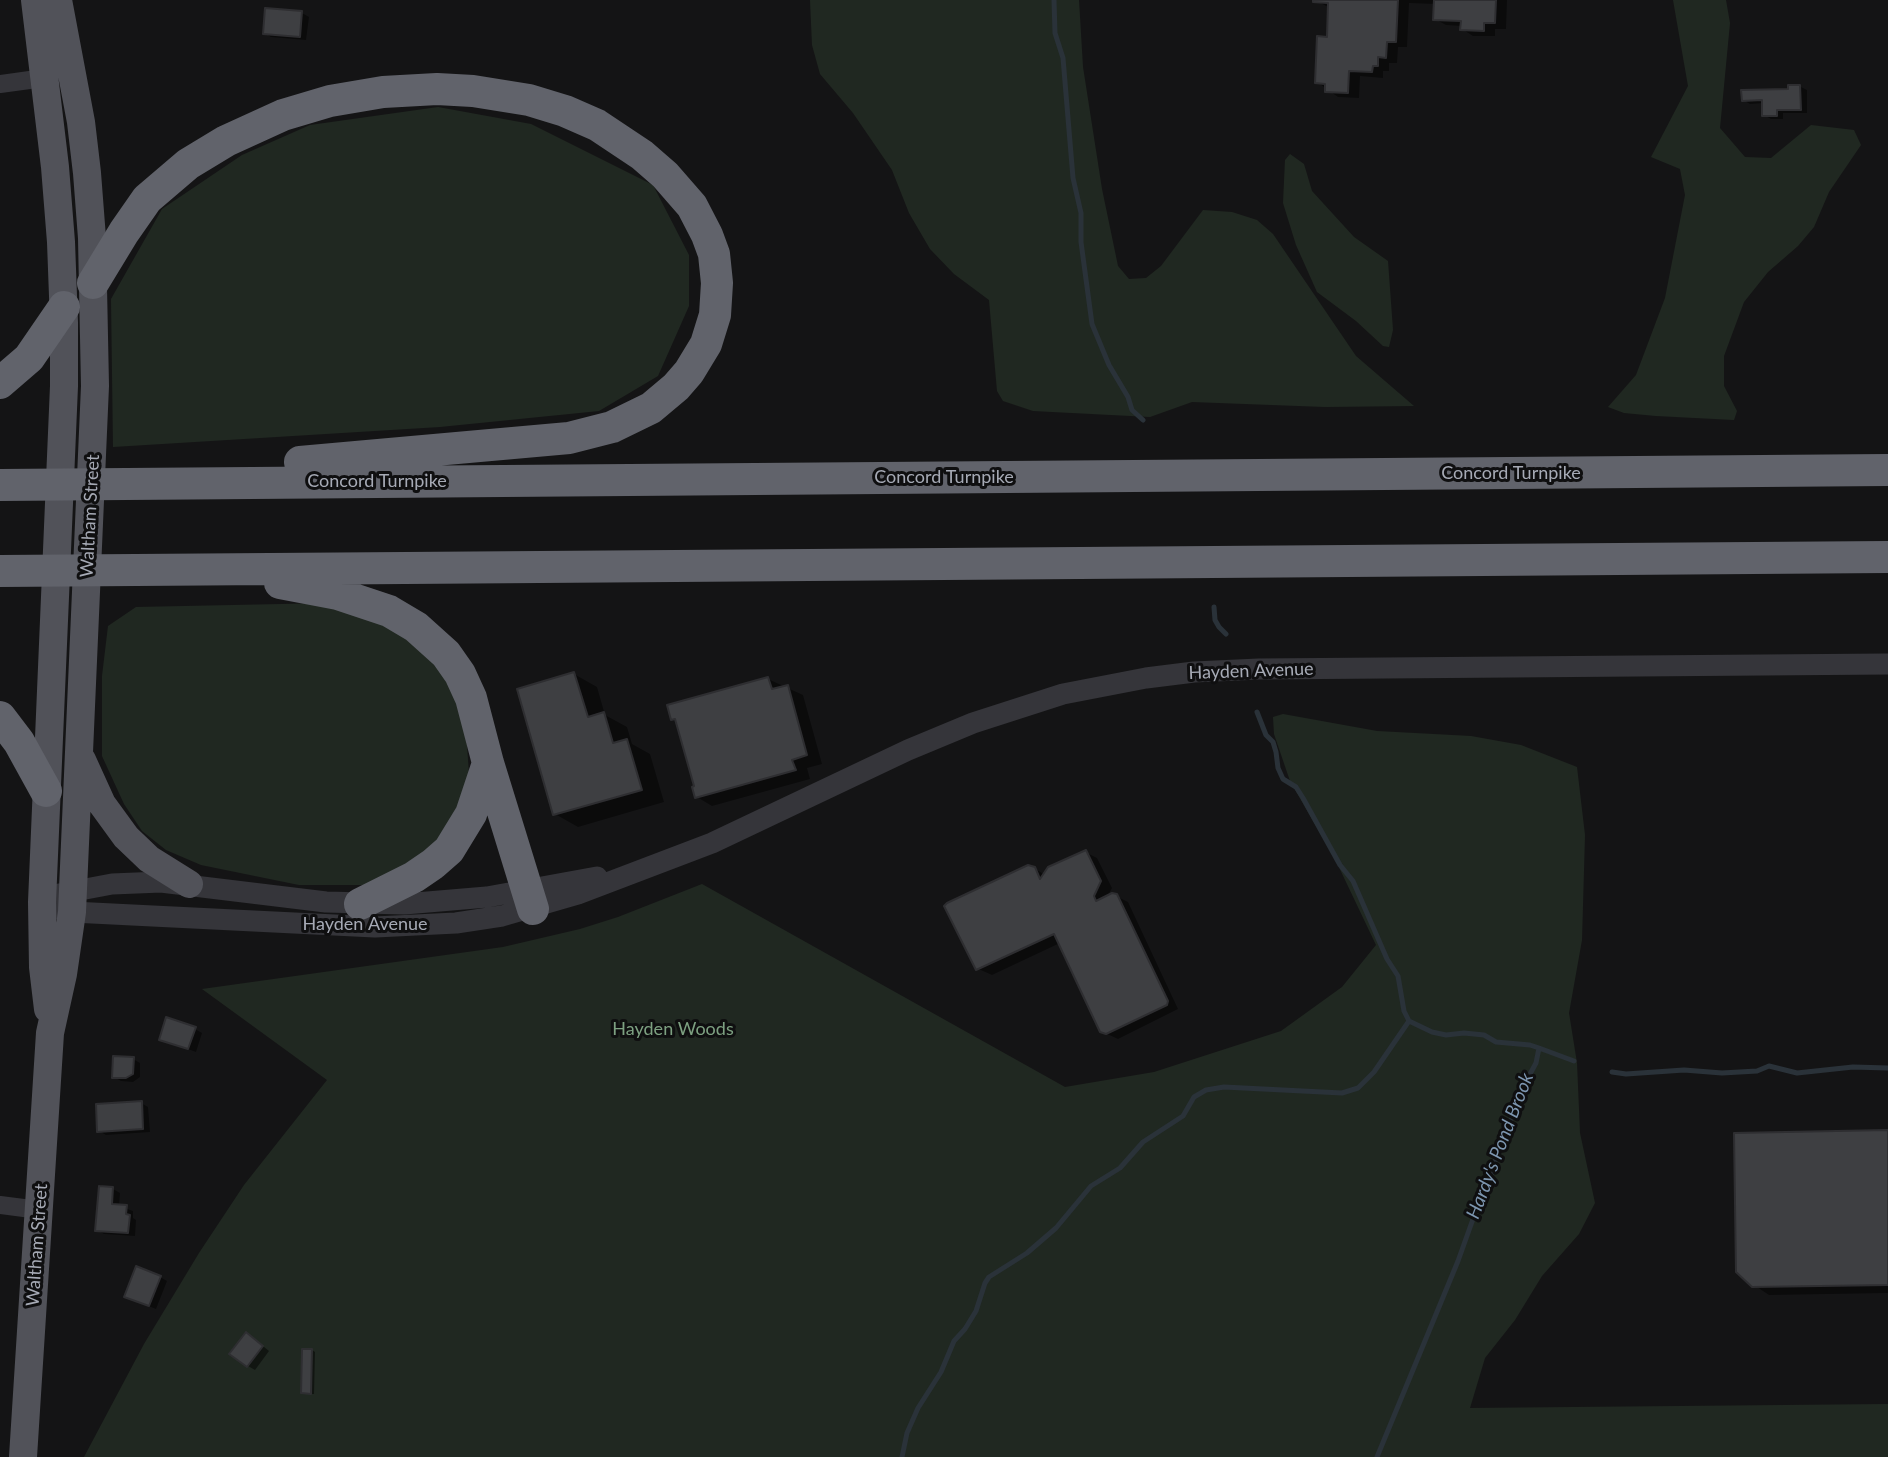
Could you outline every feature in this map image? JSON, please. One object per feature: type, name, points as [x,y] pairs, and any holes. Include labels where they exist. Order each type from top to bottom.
[{"type":"highway","points":[[93,284],[147,199],[200,156],[253,127],[299,110],[347,98],[401,90],[492,93],[529,100],[580,117],[613,134],[654,165],[685,197],[703,226],[714,254],[717,283],[715,315],[705,344],[689,372],[676,387],[651,408],[621,424],[569,438],[298,462],[189,483]]},
{"type":"highway","points":[[0,383],[29,358],[64,307]]},
{"type":"highway","name":"Concord Turnpike","points":[[6,484],[1888,470]]},
{"type":"highway","points":[[5,571],[1888,557]]},
{"type":"highway","points":[[213,569],[351,597],[389,611],[416,627],[446,654],[467,686],[531,899]]},
{"type":"highway","points":[[0,717],[19,742],[46,791]]},
{"type":"highway","points":[[360,904],[414,877],[449,850],[471,814],[488,763]]},
{"type":"main road","name":"Waltham Street","points":[[35,0],[55,167],[64,307],[64,386],[42,902],[43,967],[50,1033]]},
{"type":"main road","name":"Waltham Street","points":[[23,1457],[50,1033],[63,974],[72,901],[96,386],[87,173],[58,0]]},
{"type":"main road","points":[[44,78],[72,74]]},
{"type":"main road","points":[[79,755],[102,804],[126,838],[149,859],[189,884]]},
{"type":"street","points":[[0,84],[44,78]]},
{"type":"street","name":"Hayden Avenue","points":[[72,901],[375,927],[466,922],[531,899],[650,866],[712,843],[961,727],[1063,694],[1138,679],[1194,672],[1259,669],[1888,664]]},
{"type":"street","name":"Hayden Avenue","points":[[72,901],[148,882],[189,884],[360,904],[531,899]]},
{"type":"street","points":[[42,902],[72,901]]},
{"type":"street","points":[[0,1205],[39,1210]]},
{"type":"green space","points":[[810,0],[1079,0],[1083,67],[1102,189],[1118,266],[1129,279],[1146,278],[1161,266],[1203,210],[1232,212],[1257,220],[1273,234],[1356,356],[1414,406],[1325,407],[1192,402],[1150,417],[1033,411],[1003,401],[997,391],[989,300],[954,274],[930,249],[909,213],[892,170],[853,113],[820,74],[812,45]]},
{"type":"green space","points":[[1673,0],[1726,0],[1730,23],[1720,128],[1745,157],[1771,158],[1811,125],[1854,130],[1861,145],[1829,192],[1814,227],[1798,246],[1768,272],[1744,302],[1724,356],[1724,386],[1737,411],[1734,420],[1624,413],[1608,407],[1636,375],[1665,298],[1685,195],[1680,169],[1651,157],[1688,86]]},
{"type":"green space","points":[[438,107],[531,124],[653,185],[689,255],[689,306],[658,376],[599,411],[440,427],[113,447],[111,299],[162,209],[242,155],[310,125]]},
{"type":"green space","points":[[1290,154],[1304,164],[1312,191],[1354,237],[1388,261],[1393,330],[1389,347],[1383,346],[1356,321],[1317,292],[1296,245],[1283,203],[1285,160]]},
{"type":"green space","points":[[330,603],[395,624],[440,668],[465,717],[470,788],[439,848],[372,885],[299,885],[201,865],[166,850],[142,831],[124,804],[102,756],[102,676],[108,626],[136,607]]},
{"type":"green space","name":"Hayden Woods","points":[[1283,714],[1377,731],[1471,736],[1521,745],[1577,767],[1585,835],[1582,940],[1569,1013],[1577,1063],[1580,1133],[1595,1203],[1579,1234],[1542,1276],[1515,1320],[1485,1358],[1470,1408],[1888,1404],[1888,1457],[84,1457],[144,1344],[199,1253],[244,1185],[327,1080],[202,989],[503,947],[618,917],[702,884],[1065,1087],[1154,1072],[1281,1031],[1342,987],[1376,945],[1336,861],[1290,781],[1274,734],[1273,717]]},
{"type":"building","points":[[1313,0],[1398,0],[1396,42],[1387,42],[1386,58],[1378,57],[1378,66],[1373,66],[1372,72],[1349,71],[1348,93],[1325,92],[1325,84],[1315,83],[1317,36],[1327,37],[1328,3]]},
{"type":"building","points":[[1434,0],[1496,0],[1495,23],[1484,23],[1484,31],[1460,30],[1461,21],[1433,20]]},
{"type":"building","points":[[265,8],[302,11],[300,37],[263,34]]},
{"type":"building","points":[[1788,85],[1800,85],[1801,110],[1777,110],[1777,116],[1762,116],[1762,100],[1742,101],[1741,90],[1788,89]]},
{"type":"building","points":[[574,672],[588,717],[604,712],[613,743],[627,739],[642,790],[553,815],[517,689]]},
{"type":"building","points":[[768,677],[772,689],[788,685],[807,755],[792,760],[796,770],[695,798],[675,719],[671,720],[667,705]]},
{"type":"building","points":[[1086,850],[1101,881],[1094,896],[1096,901],[1112,893],[1117,894],[1168,1001],[1167,1005],[1106,1034],[1100,1032],[1054,934],[976,970],[944,906],[1028,865],[1035,867],[1040,879],[1048,867]]},
{"type":"building","points":[[166,1017],[196,1027],[188,1049],[159,1040]]},
{"type":"building","points":[[113,1056],[134,1057],[133,1074],[126,1078],[112,1078]]},
{"type":"building","points":[[142,1101],[143,1129],[97,1132],[96,1104]]},
{"type":"building","points":[[1888,1130],[1888,1285],[1752,1287],[1736,1272],[1734,1133]]},
{"type":"building","points":[[99,1186],[113,1187],[112,1204],[127,1205],[126,1214],[130,1215],[128,1233],[95,1231]]},
{"type":"building","points":[[136,1266],[161,1276],[149,1306],[124,1297]]},
{"type":"building","points":[[246,1332],[263,1346],[247,1367],[229,1354]]},
{"type":"building","points":[[302,1349],[312,1349],[311,1394],[301,1393]]},
{"type":"waterway","points":[[1054,0],[1055,33],[1063,58],[1073,178],[1081,213],[1081,242],[1092,324],[1132,410],[1143,420]]},
{"type":"waterway","points":[[1214,607],[1215,620],[1226,634]]},
{"type":"waterway","name":"Hardy's Pond Brook","points":[[1257,712],[1266,735],[1273,742],[1283,779],[1296,787],[1340,865],[1353,881],[1387,959],[1398,976],[1404,1011],[1409,1021],[1432,1032],[1446,1035],[1484,1035],[1496,1042],[1539,1048],[1536,1063],[1500,1143],[1488,1186],[1476,1203],[1458,1261],[1377,1457]]},
{"type":"waterway","points":[[902,1457],[907,1433],[918,1408],[941,1372],[954,1341],[976,1311],[989,1277],[1027,1253],[1056,1228],[1091,1186],[1120,1168],[1143,1142],[1183,1116],[1194,1097],[1206,1090],[1224,1087],[1342,1093],[1358,1088],[1374,1072],[1409,1021]]},
{"type":"waterway","points":[[1539,1048],[1574,1061]]},
{"type":"waterway","points":[[1612,1072],[1626,1074],[1684,1070],[1722,1073],[1757,1071],[1769,1066],[1797,1073],[1853,1067],[1888,1068]]}]
